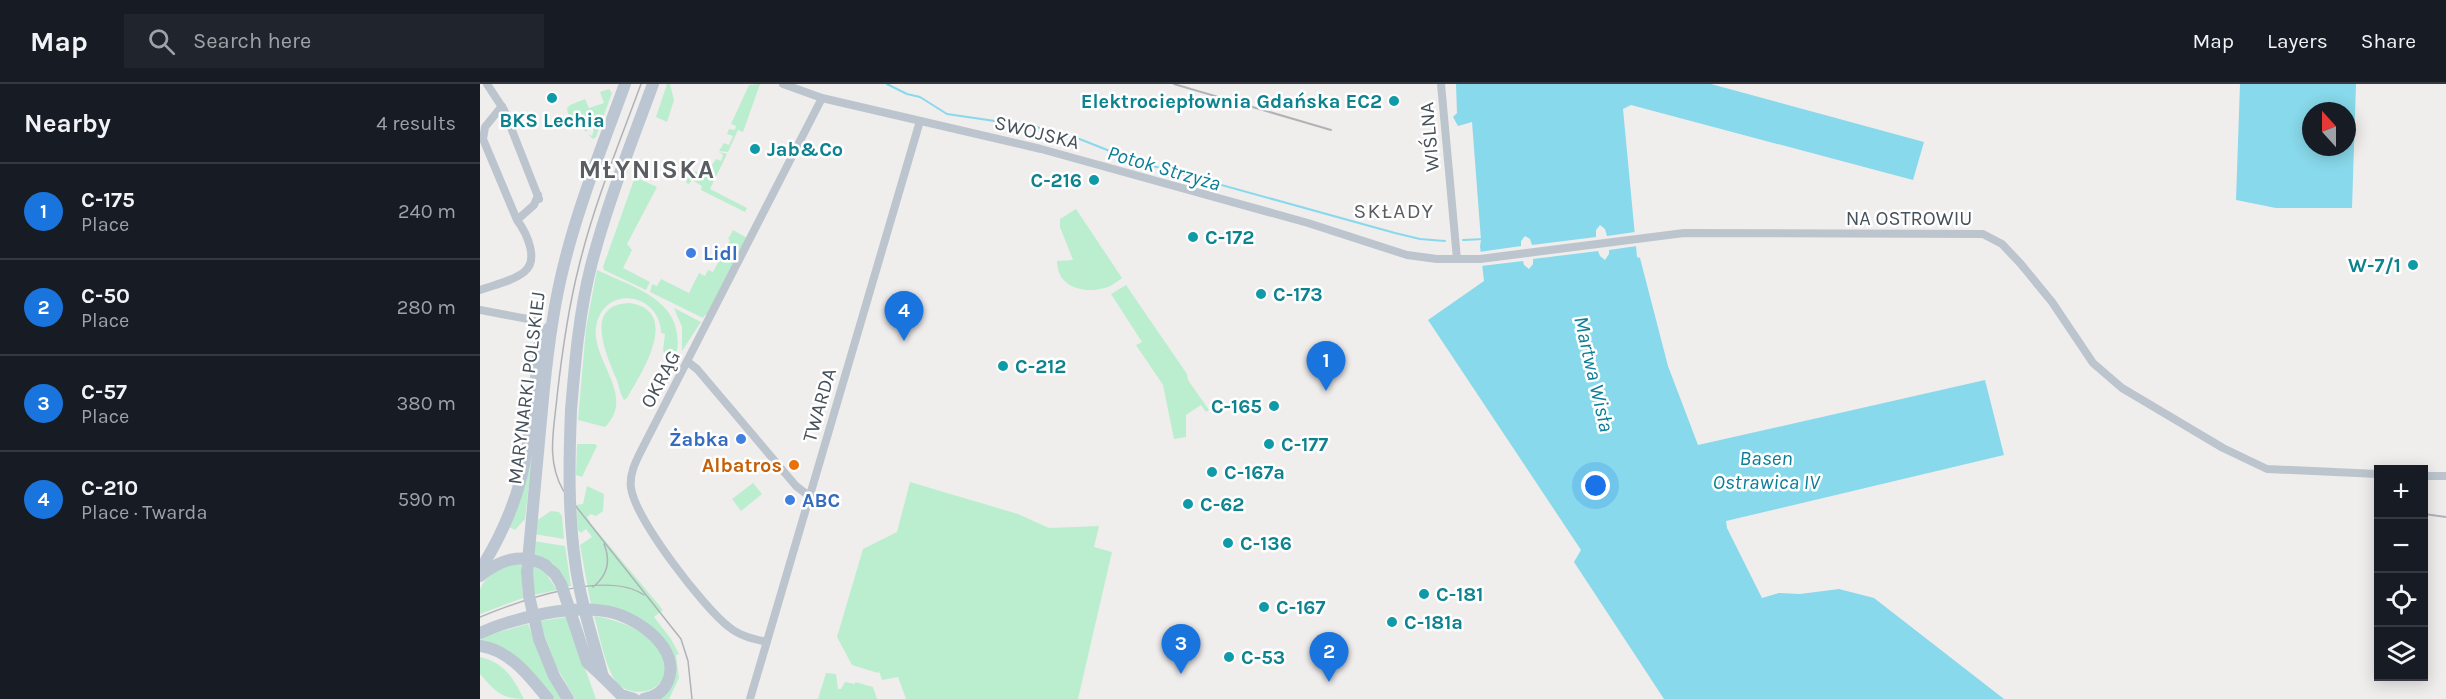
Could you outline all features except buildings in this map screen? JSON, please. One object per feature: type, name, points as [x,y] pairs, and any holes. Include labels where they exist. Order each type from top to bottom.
[{"type":"main road","name":"MARYNARKI POLSKIEJ","points":[[568,699],[543,652],[529,596],[527,549],[552,324],[561,276],[574,230],[625,84]]},
{"type":"main road","points":[[612,699],[603,677],[580,590],[572,538],[569,468],[571,410],[576,352],[591,266],[605,216],[653,84]]},
{"type":"main road","points":[[480,570],[507,521],[522,472],[540,342],[552,324]]},
{"type":"main road","points":[[480,576],[496,564],[513,558],[535,560],[545,565],[555,574],[561,584],[587,662],[621,695],[634,699]]},
{"type":"main road","points":[[480,633],[515,621],[567,611],[596,610],[630,619],[653,634],[668,655],[671,667],[667,686],[660,693],[644,699]]},
{"type":"main road","points":[[480,646],[500,652],[517,664],[548,699]]},
{"type":"street","points":[[486,84],[502,106],[539,197],[534,205],[517,220]]},
{"type":"street","name":"SWOJSKA","points":[[783,84],[822,98],[1115,168],[1308,223],[1407,255],[1457,259]]},
{"type":"street","name":"WIŚLNA","points":[[1441,84],[1457,259]]},
{"type":"street","name":"OKRĄG","points":[[767,642],[736,632],[718,618],[670,559],[640,515],[633,498],[631,480],[637,459],[822,98]]},
{"type":"street","points":[[480,291],[524,272],[530,266],[531,251],[483,139],[485,127],[502,106]]},
{"type":"street","name":"TWARDA","points":[[750,699],[920,121]]},
{"type":"street","name":"NA OSTROWIU","points":[[1457,259],[1480,259],[1636,239],[1706,233],[1983,234],[2002,244],[2020,263],[2048,297],[2093,363],[2122,388],[2223,448],[2267,469],[2374,474]]},
{"type":"street","points":[[480,310],[532,320]]},
{"type":"street","points":[[688,362],[697,369],[800,490],[809,496]]},
{"type":"street","points":[[2428,476],[2446,476]]},
{"type":"green space","points":[[667,84],[670,84],[674,100],[667,122],[656,117]]},
{"type":"green space","points":[[760,84],[743,132],[738,130],[728,152],[719,151],[724,143],[729,145],[733,136],[727,134],[729,129],[735,130],[736,126],[731,124],[749,85]]},
{"type":"green space","points":[[609,89],[612,93],[596,137],[593,139],[588,134],[592,136],[594,130],[590,126],[586,132],[568,114],[567,108],[585,99],[589,108],[604,103],[600,92]]},
{"type":"green space","points":[[719,152],[727,154],[710,189],[747,208],[745,212],[701,190],[702,186],[692,180],[689,184],[686,183],[689,170],[701,171],[711,166],[716,159],[721,161],[723,155]]},
{"type":"green space","points":[[635,177],[657,187],[627,244],[632,250],[623,268],[650,282],[646,290],[604,270],[603,267]]},
{"type":"green space","points":[[1076,209],[1122,278],[1114,284],[1097,290],[1080,289],[1066,283],[1061,277],[1057,261],[1073,260],[1060,227],[1060,219]]},
{"type":"green space","points":[[733,230],[747,238],[707,315],[703,318],[650,292],[652,284],[657,286],[661,279],[689,293],[699,273],[705,276],[708,270],[713,272]]},
{"type":"green space","points":[[597,270],[654,298],[673,319],[677,334],[677,351],[665,355],[663,350],[665,334],[661,333],[659,320],[653,310],[644,303],[624,298],[613,301],[604,308],[598,319],[596,333],[598,347],[614,388],[616,401],[614,414],[605,427],[578,420],[586,328]]},
{"type":"green space","points":[[1126,285],[1209,410],[1206,412],[1201,405],[1186,415],[1186,437],[1174,439],[1163,385],[1136,345],[1142,342],[1111,294]]},
{"type":"green space","points":[[630,303],[645,308],[653,318],[656,330],[648,360],[624,400],[607,356],[602,321],[607,312],[615,306]]},
{"type":"green space","points":[[674,308],[701,322],[682,351],[682,327]]},
{"type":"green space","points":[[577,444],[597,446],[582,477],[576,475]]},
{"type":"green space","points":[[530,458],[532,458],[525,519],[515,530],[509,527]]},
{"type":"green space","points":[[910,482],[1018,514],[1049,528],[1099,526],[1094,547],[1112,552],[1078,699],[906,699],[898,677],[882,680],[879,671],[878,673],[852,665],[837,637],[863,549],[897,532]]},
{"type":"green space","points":[[753,483],[762,494],[741,511],[732,499]]},
{"type":"green space","points":[[587,486],[604,494],[603,511],[596,516],[591,514],[587,517],[663,610],[654,617],[679,654],[676,655],[679,678],[669,699],[661,699],[670,689],[669,647],[591,605],[580,545],[592,537],[586,529],[581,533],[578,530],[576,505],[583,504]]},
{"type":"green space","points":[[551,511],[559,512],[562,516],[564,539],[534,534],[536,521]]},
{"type":"green space","points":[[534,541],[565,546],[571,586],[568,587],[554,564],[533,553]]},
{"type":"green space","points":[[521,564],[523,598],[480,614],[480,589],[487,579],[497,571]]},
{"type":"green space","points":[[532,565],[545,572],[557,590],[534,595]]},
{"type":"green space","points":[[594,616],[627,625],[649,638],[657,646],[663,656],[665,667],[660,683],[654,688],[638,692],[630,691],[616,682],[605,658]]},
{"type":"green space","points":[[567,617],[596,699],[575,699],[556,666],[539,621]]},
{"type":"green space","points":[[528,624],[545,669],[562,699],[555,699],[530,669],[480,641],[480,637]]},
{"type":"green space","points":[[480,657],[502,667],[516,684],[524,699],[504,696],[494,689],[480,674]]},
{"type":"green space","points":[[826,673],[836,674],[838,689],[841,689],[845,682],[873,687],[877,699],[818,699]]},
{"type":"water","points":[[1456,84],[1711,84],[1924,142],[1913,180],[1631,105],[1623,109],[1637,257],[1640,258],[1668,366],[1698,445],[1985,380],[2004,455],[1726,521],[1727,528],[1762,598],[1779,593],[1800,594],[1839,589],[1874,598],[2004,699],[1664,699],[1574,562],[1581,550],[1428,320],[1484,281],[1472,122],[1458,126],[1453,117],[1457,113]]},
{"type":"water","points":[[2240,84],[2356,84],[2355,102],[2302,102],[2302,156],[2354,156],[2352,208],[2276,208],[2236,200]]},
{"type":"pier","points":[[1600,225],[1605,229],[1607,236],[1635,232],[1637,246],[1609,250],[1605,260],[1598,251],[1533,259],[1533,264],[1529,269],[1523,261],[1481,266],[1479,252],[1521,246],[1521,241],[1525,236],[1530,239],[1532,245],[1596,237],[1596,230]]},
{"type":"waterway","name":"Potok Strzyża","points":[[887,84],[907,94],[920,97],[947,114],[1036,127],[1077,138],[1135,161],[1395,233],[1420,239],[1445,241]]},
{"type":"waterway","name":"Potok Strzyża","points":[[1463,240],[1484,239]]},
{"type":"tram line","points":[[641,84],[599,197],[575,282],[561,364],[552,444],[554,467],[563,490],[681,639],[688,661],[692,699]]},
{"type":"tram line","points":[[593,587],[602,578],[607,567],[604,544]]},
{"type":"tram line","points":[[480,617],[539,596],[586,586],[608,585],[628,588],[644,595]]},
{"type":"railway","points":[[1174,84],[1331,130]]},
{"type":"railway","points":[[2428,515],[2446,517]]},
{"type":"place","name":"BKS Lechia","points":[[552,98]]},
{"type":"place","name":"Elektrociepłownia Gdańska EC2","points":[[1394,101]]},
{"type":"place","name":"Jab&Co","points":[[755,149]]},
{"type":"place","name":"C-216","points":[[1094,180]]},
{"type":"place","name":"C-172","points":[[1193,237]]},
{"type":"place","name":"Lidl","points":[[691,253]]},
{"type":"place","name":"W-7/1","points":[[2413,265]]},
{"type":"place","name":"C-173","points":[[1261,294]]},
{"type":"place","name":"C-210","points":[[904,341]]},
{"type":"place","name":"C-212","points":[[1003,366]]},
{"type":"place","name":"C-175","points":[[1326,391]]},
{"type":"place","name":"C-165","points":[[1274,406]]},
{"type":"place","name":"Żabka","points":[[741,439]]},
{"type":"place","name":"C-177","points":[[1269,444]]},
{"type":"place","name":"Albatros","points":[[794,465]]},
{"type":"place","name":"C-167a","points":[[1212,472]]},
{"type":"place","name":"ABC","points":[[790,500]]},
{"type":"place","name":"C-62","points":[[1188,504]]},
{"type":"place","name":"C-136","points":[[1228,543]]},
{"type":"place","name":"C-181","points":[[1424,594]]},
{"type":"place","name":"C-167","points":[[1264,607]]},
{"type":"place","name":"C-181a","points":[[1392,622]]},
{"type":"place","name":"C-53","points":[[1229,657]]},
{"type":"place","name":"C-57","points":[[1181,674]]},
{"type":"place","name":"C-50","points":[[1329,682]]},
{"type":"district","name":"MŁYNISKA","points":[[647,169]]},
{"type":"district","name":"SKŁADY","points":[[1394,211]]},
{"type":"water label","name":"Martwa Wisła","points":[[1594,374]]},
{"type":"water label","name":"Basen Ostrawica IV","points":[[1766,470]]}]
